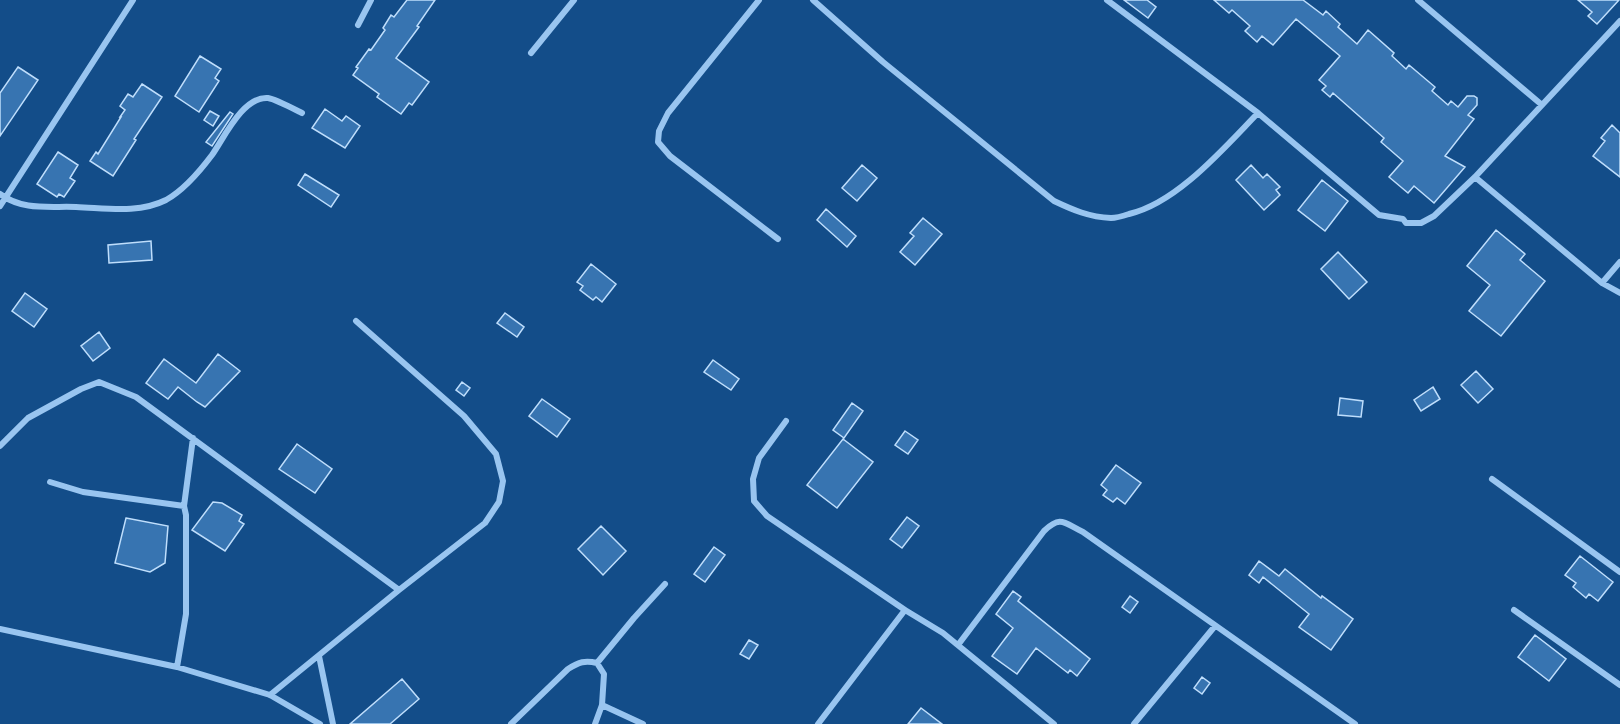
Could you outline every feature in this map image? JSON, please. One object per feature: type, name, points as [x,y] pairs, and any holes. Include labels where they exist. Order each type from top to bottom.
[{"type":"street","points":[[0,206],[3,196],[133,0]]},
{"type":"street","points":[[358,25],[371,0]]},
{"type":"street","points":[[531,53],[574,0]]},
{"type":"street","points":[[759,0],[668,113],[659,130],[658,142],[670,156],[778,239]]},
{"type":"street","points":[[813,0],[883,62],[1054,201],[1083,214],[1113,218],[1144,211],[1170,196],[1215,158],[1258,113]]},
{"type":"street","points":[[1107,0],[1258,113],[1380,214],[1403,219],[1406,223],[1421,223],[1434,216],[1475,177],[1620,21]]},
{"type":"street","points":[[1418,0],[1542,105]]},
{"type":"street","points":[[3,196],[22,205],[38,207],[102,207],[131,210],[150,207],[168,199],[187,184],[212,156],[241,111],[256,101],[268,98],[302,113]]},
{"type":"street","points":[[1475,177],[1602,283],[1620,293]]},
{"type":"street","points":[[1602,283],[1620,262]]},
{"type":"street","points":[[270,695],[485,523],[499,502],[503,481],[496,454],[464,416],[356,321]]},
{"type":"street","points":[[0,446],[28,418],[81,389],[99,382],[136,397],[399,590]]},
{"type":"street","points":[[786,421],[759,458],[753,479],[754,501],[767,516],[905,610],[943,633],[1054,724]]},
{"type":"street","points":[[177,668],[186,614],[186,514],[184,506],[193,438]]},
{"type":"street","points":[[1492,479],[1620,572]]},
{"type":"street","points":[[50,482],[83,492],[184,506]]},
{"type":"street","points":[[958,645],[1044,531],[1053,522],[1061,521],[1083,532],[1355,724]]},
{"type":"street","points":[[597,663],[665,584]]},
{"type":"street","points":[[818,724],[905,610]]},
{"type":"street","points":[[1514,610],[1620,685]]},
{"type":"street","points":[[1134,724],[1215,626]]},
{"type":"street","points":[[0,629],[177,668],[270,695],[320,724]]},
{"type":"street","points":[[319,656],[333,724]]},
{"type":"street","points":[[511,724],[568,669],[586,660],[597,663],[604,674],[602,705],[595,724]]},
{"type":"street","points":[[602,705],[643,724]]},
{"type":"building","points":[[407,0],[435,0],[396,58],[429,82],[412,105],[409,103],[401,114],[377,97],[379,94],[353,75],[358,68],[356,67],[385,30],[383,28],[391,15],[394,17]]},
{"type":"building","points":[[1124,0],[1147,0],[1156,7],[1148,18]]},
{"type":"building","points":[[1214,0],[1303,0],[1323,15],[1326,11],[1340,24],[1338,27],[1357,44],[1368,30],[1394,53],[1392,56],[1406,69],[1409,65],[1435,87],[1432,91],[1448,105],[1451,101],[1458,107],[1467,96],[1474,96],[1477,98],[1477,105],[1468,115],[1474,119],[1445,156],[1465,167],[1434,203],[1414,186],[1408,193],[1389,177],[1403,161],[1381,142],[1384,138],[1333,93],[1330,97],[1322,90],[1326,86],[1319,80],[1340,56],[1296,19],[1273,45],[1262,36],[1257,42],[1245,31],[1250,26],[1232,10],[1229,13]]},
{"type":"building","points":[[1578,0],[1619,0],[1597,24],[1588,16],[1592,12]]},
{"type":"building","points":[[200,56],[221,69],[215,78],[219,81],[199,112],[175,96]]},
{"type":"building","points":[[18,67],[38,80],[0,136],[0,93]]},
{"type":"building","points":[[142,84],[162,97],[113,176],[90,161],[96,152],[98,154],[125,110],[120,106],[128,94],[133,97]]},
{"type":"building","points":[[325,109],[342,121],[346,116],[360,126],[345,148],[312,128]]},
{"type":"building","points":[[210,111],[219,116],[213,126],[204,120]]},
{"type":"building","points":[[230,112],[233,114],[212,146],[206,142]]},
{"type":"building","points":[[1612,125],[1620,133],[1620,177],[1593,156],[1605,141],[1601,138]]},
{"type":"building","points":[[58,152],[78,165],[70,178],[75,181],[64,197],[59,194],[57,197],[37,184]]},
{"type":"building","points":[[862,165],[877,178],[857,201],[842,188]]},
{"type":"building","points":[[1251,165],[1263,178],[1267,174],[1280,187],[1276,190],[1280,195],[1264,210],[1236,180]]},
{"type":"building","points":[[305,174],[339,195],[331,207],[298,185]]},
{"type":"building","points":[[1322,180],[1348,201],[1325,231],[1298,210]]},
{"type":"building","points":[[826,209],[856,236],[847,247],[817,220]]},
{"type":"building","points":[[923,218],[942,234],[915,265],[900,252],[914,236],[910,233]]},
{"type":"building","points":[[1496,230],[1525,254],[1520,260],[1545,281],[1501,336],[1469,311],[1490,285],[1467,266]]},
{"type":"building","points":[[151,241],[152,260],[109,263],[108,245]]},
{"type":"building","points":[[1338,252],[1367,282],[1349,299],[1321,269]]},
{"type":"building","points":[[591,264],[616,284],[602,302],[596,297],[593,300],[580,290],[583,286],[577,282]]},
{"type":"building","points":[[25,293],[47,309],[34,327],[12,311]]},
{"type":"building","points":[[505,313],[524,327],[517,337],[497,323]]},
{"type":"building","points":[[99,332],[110,348],[93,361],[81,346]]},
{"type":"building","points":[[218,354],[240,371],[205,407],[178,387],[168,399],[146,383],[164,359],[196,383]]},
{"type":"building","points":[[713,360],[739,379],[731,390],[704,372]]},
{"type":"building","points":[[1476,371],[1493,389],[1478,403],[1461,385]]},
{"type":"building","points":[[462,382],[470,388],[464,396],[456,390]]},
{"type":"building","points":[[1433,387],[1440,399],[1421,411],[1414,400]]},
{"type":"building","points":[[1340,398],[1363,401],[1361,417],[1338,415]]},
{"type":"building","points":[[542,399],[570,419],[557,437],[529,416]]},
{"type":"building","points":[[852,403],[863,411],[844,438],[833,430]]},
{"type":"building","points":[[905,431],[918,440],[908,454],[895,445]]},
{"type":"building","points":[[843,439],[873,462],[837,508],[807,485]]},
{"type":"building","points":[[297,444],[332,469],[315,493],[279,469]]},
{"type":"building","points":[[1116,465],[1141,483],[1125,504],[1117,498],[1113,502],[1103,495],[1107,490],[1101,485]]},
{"type":"building","points":[[213,502],[222,503],[242,515],[239,521],[244,524],[225,551],[192,530]]},
{"type":"building","points":[[907,517],[919,526],[902,548],[890,539]]},
{"type":"building","points":[[126,518],[168,526],[165,563],[150,572],[115,563]]},
{"type":"building","points":[[601,526],[626,551],[603,575],[578,549]]},
{"type":"building","points":[[714,547],[725,555],[705,582],[694,574]]},
{"type":"building","points":[[1580,556],[1613,582],[1598,601],[1589,594],[1586,598],[1573,587],[1576,583],[1565,575]]},
{"type":"building","points":[[1259,561],[1279,576],[1285,569],[1321,598],[1322,596],[1353,619],[1331,650],[1299,627],[1309,614],[1263,577],[1259,583],[1249,575]]},
{"type":"building","points":[[1013,591],[1021,597],[1018,601],[1090,659],[1077,676],[1070,670],[1068,673],[1036,648],[1017,674],[992,656],[1013,628],[996,614]]},
{"type":"building","points":[[1130,596],[1138,602],[1130,613],[1122,607]]},
{"type":"building","points":[[1535,635],[1566,659],[1549,681],[1518,657]]},
{"type":"building","points":[[749,640],[758,645],[749,659],[740,654]]},
{"type":"building","points":[[1202,677],[1210,683],[1202,694],[1194,688]]},
{"type":"building","points":[[402,679],[419,699],[390,724],[350,724]]},
{"type":"building","points":[[921,708],[942,724],[908,724]]}]
